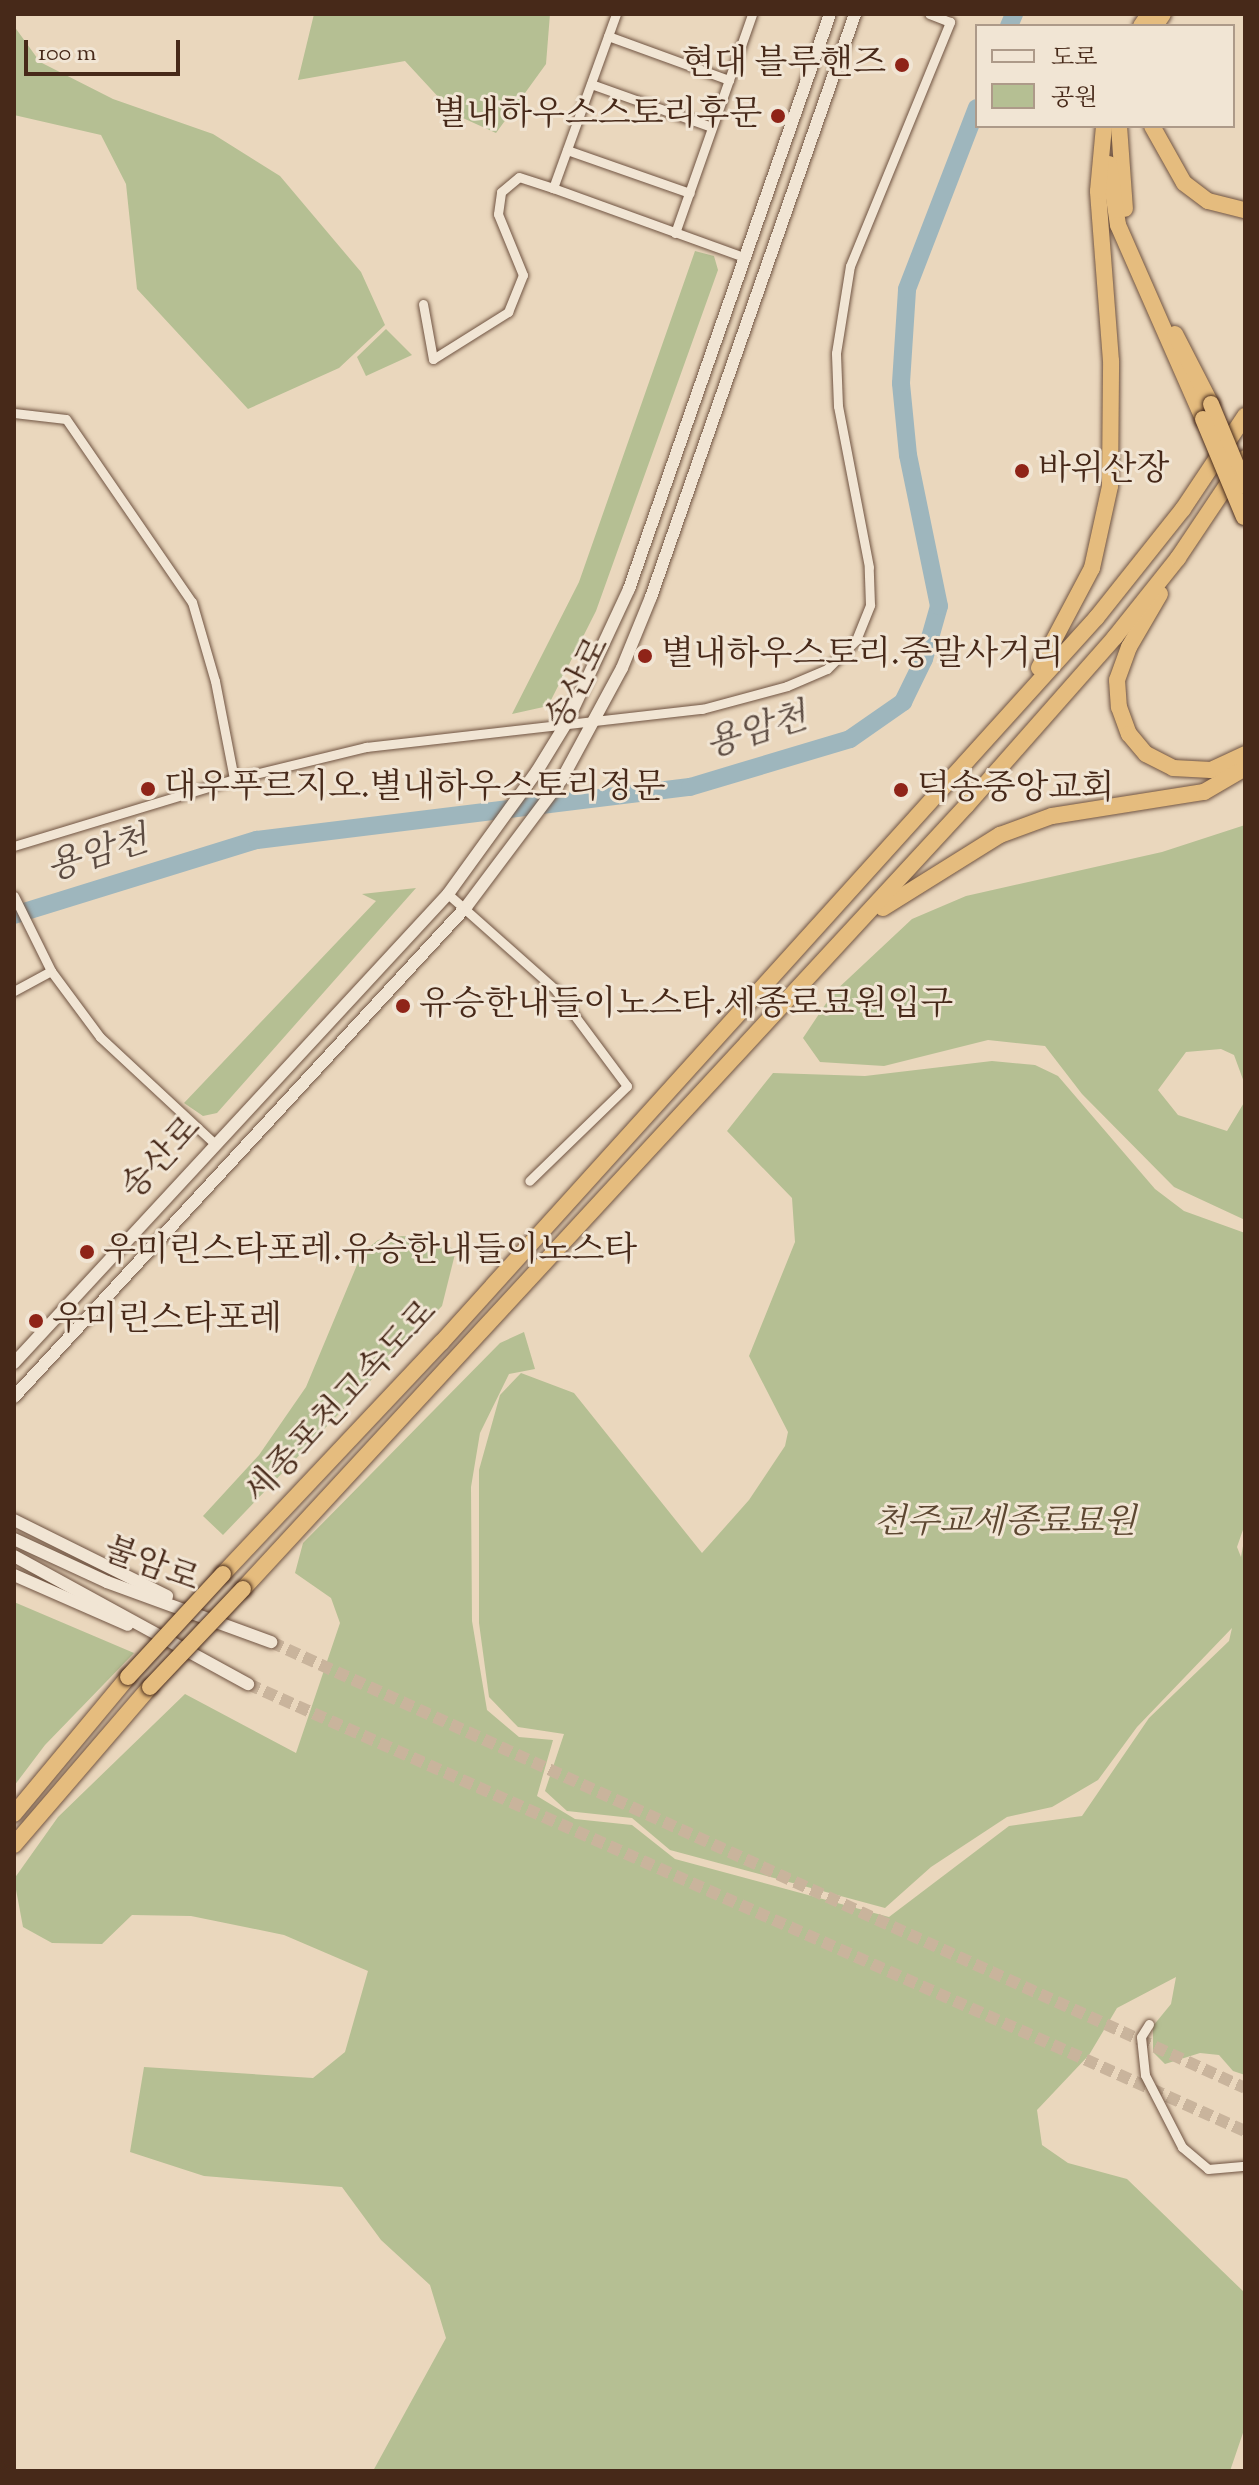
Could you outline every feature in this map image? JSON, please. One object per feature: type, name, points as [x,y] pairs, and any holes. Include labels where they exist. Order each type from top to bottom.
[{"type":"highway","points":[[1107,128],[1109,184],[1118,225],[1245,486]]},
{"type":"highway","points":[[995,730],[1053,648],[1077,604],[1092,568],[1110,486],[1111,361],[1098,191],[1107,128]]},
{"type":"highway","points":[[1119,128],[1127,219],[1207,411],[1245,518]]},
{"type":"highway","points":[[1153,128],[1184,183],[1208,201],[1245,210]]},
{"type":"highway","name":"세종포천고속도로","points":[[14,1814],[128,1677],[441,1343],[640,1119],[1097,617],[1183,509],[1245,416]]},
{"type":"highway","name":"세종포천고속도로","points":[[14,1845],[150,1687],[858,925],[1105,649],[1178,558],[1245,458]]},
{"type":"highway","points":[[1178,558],[1122,661],[1117,680],[1122,721],[1146,754],[1173,768],[1211,770],[1245,754]]},
{"type":"highway","points":[[858,925],[1000,835],[1052,816],[1204,792],[1245,768]]},
{"type":"street","points":[[553,188],[616,14]]},
{"type":"street","name":"송산로","points":[[14,1363],[214,1143],[448,894],[567,722],[629,589],[830,14]]},
{"type":"street","name":"송산로","points":[[15,1398],[466,907],[504,862],[584,738],[651,597],[855,14]]},
{"type":"street","points":[[14,846],[234,779],[410,739],[702,709],[787,686],[827,669],[856,640],[870,605],[869,567],[838,406],[836,353],[850,266],[950,22],[929,14]]},
{"type":"street","points":[[675,233],[729,80],[748,15]]},
{"type":"street","points":[[608,36],[729,80]]},
{"type":"street","points":[[591,84],[712,127]]},
{"type":"street","points":[[567,150],[690,193]]},
{"type":"street","points":[[423,304],[433,359],[508,312],[523,275],[498,214],[501,192],[519,177],[744,257]]},
{"type":"street","points":[[14,413],[66,419],[192,602],[215,681],[234,779]]},
{"type":"street","points":[[448,894],[554,988],[627,1086],[529,1181]]},
{"type":"street","points":[[14,896],[51,971],[100,1037],[214,1143]]},
{"type":"street","points":[[14,991],[51,971]]},
{"type":"street","points":[[14,1352],[33,1345]]},
{"type":"street","points":[[17,1521],[220,1621]]},
{"type":"street","name":"불암로","points":[[14,1539],[65,1563],[271,1642]]},
{"type":"street","name":"불암로","points":[[14,1556],[59,1577],[248,1684]]},
{"type":"street","points":[[14,1575],[182,1649]]},
{"type":"street","points":[[1149,2024],[1141,2037],[1145,2075],[1182,2147],[1208,2169],[1245,2166]]},
{"type":"green space","points":[[314,14],[550,14],[546,64],[496,133],[454,114],[405,61],[298,80]]},
{"type":"green space","points":[[14,26],[40,62],[113,99],[213,134],[280,176],[361,272],[385,325],[339,368],[248,409],[137,289],[126,184],[101,135],[14,115]]},
{"type":"green space","points":[[695,251],[714,256],[718,270],[596,611],[548,706],[512,714],[579,582]]},
{"type":"green space","points":[[386,329],[412,355],[366,376],[357,357]]},
{"type":"green space","points":[[1245,825],[1245,1085],[1234,1055],[1221,1049],[1186,1052],[1158,1090],[1178,1115],[1227,1131],[1245,1101],[1245,1220],[1174,1187],[1082,1094],[1045,1046],[988,1040],[884,1066],[820,1062],[803,1038],[833,993],[912,919],[966,896],[1162,852]]},
{"type":"green space","points":[[416,888],[217,1113],[203,1116],[184,1103],[376,901],[362,894]]},
{"type":"green space","name":"천주교세종료묘원","points":[[992,1061],[1035,1065],[1058,1076],[1155,1189],[1184,1211],[1245,1233],[1245,1524],[1237,1547],[1241,1557],[1245,1535],[1245,2075],[1233,2071],[1219,2055],[1200,2053],[1165,2064],[1153,2052],[1153,2026],[1171,2004],[1176,1977],[1117,2008],[1089,2055],[1037,2110],[1042,2145],[1068,2163],[1127,2179],[1245,2293],[1245,2427],[1230,2471],[373,2471],[446,2338],[430,2285],[381,2240],[342,2187],[204,2176],[130,2152],[144,2067],[313,2078],[345,2052],[368,1971],[284,1935],[191,1916],[132,1915],[102,1944],[52,1943],[23,1927],[14,1879],[58,1817],[185,1694],[296,1753],[340,1623],[331,1598],[295,1573],[303,1543],[500,1343],[524,1332],[535,1369],[509,1374],[480,1433],[471,1487],[472,1621],[487,1710],[519,1737],[553,1740],[537,1796],[575,1819],[632,1825],[675,1859],[889,1917],[1009,1826],[1082,1816],[1149,1718],[1229,1641],[1232,1628],[1137,1727],[1098,1780],[1052,1807],[1007,1817],[931,1867],[885,1908],[670,1850],[632,1818],[567,1811],[545,1791],[564,1734],[518,1727],[489,1697],[479,1623],[479,1470],[500,1395],[521,1373],[574,1393],[702,1553],[749,1500],[785,1446],[788,1432],[749,1356],[795,1242],[792,1198],[727,1131],[773,1073],[865,1076]]},
{"type":"green space","points":[[402,1236],[429,1238],[456,1250],[442,1306],[223,1535],[203,1516],[259,1455],[306,1387],[362,1253],[378,1240]]},
{"type":"green space","points":[[14,1602],[134,1653],[45,1745],[14,1786]]},
{"type":"waterway","name":"용암천","points":[[1010,24],[1014,14]]},
{"type":"waterway","name":"용암천","points":[[14,915],[257,840],[690,787],[850,739],[903,702],[924,659],[939,606],[908,455],[901,383],[907,289],[975,113]]},
{"type":"tunnel","points":[[271,1642],[1245,2088]]},
{"type":"tunnel","points":[[248,1684],[1245,2131]]},
{"type":"place","name":"현대 블루핸즈","points":[[902,65]]},
{"type":"place","name":"별내하우스스토리후문","points":[[778,116]]},
{"type":"place","name":"바위산장","points":[[1022,471]]},
{"type":"place","name":"별내하우스토리.중말사거리","points":[[645,656]]},
{"type":"place","name":"대우푸르지오.별내하우스토리정문","points":[[148,789]]},
{"type":"place","name":"덕송중앙교회","points":[[901,790]]},
{"type":"place","name":"유승한내들이노스타.세종로묘원입구","points":[[403,1006]]},
{"type":"place","name":"우미린스타포레.유승한내들이노스타","points":[[87,1252]]},
{"type":"place","name":"우미린스타포레","points":[[36,1321]]}]
